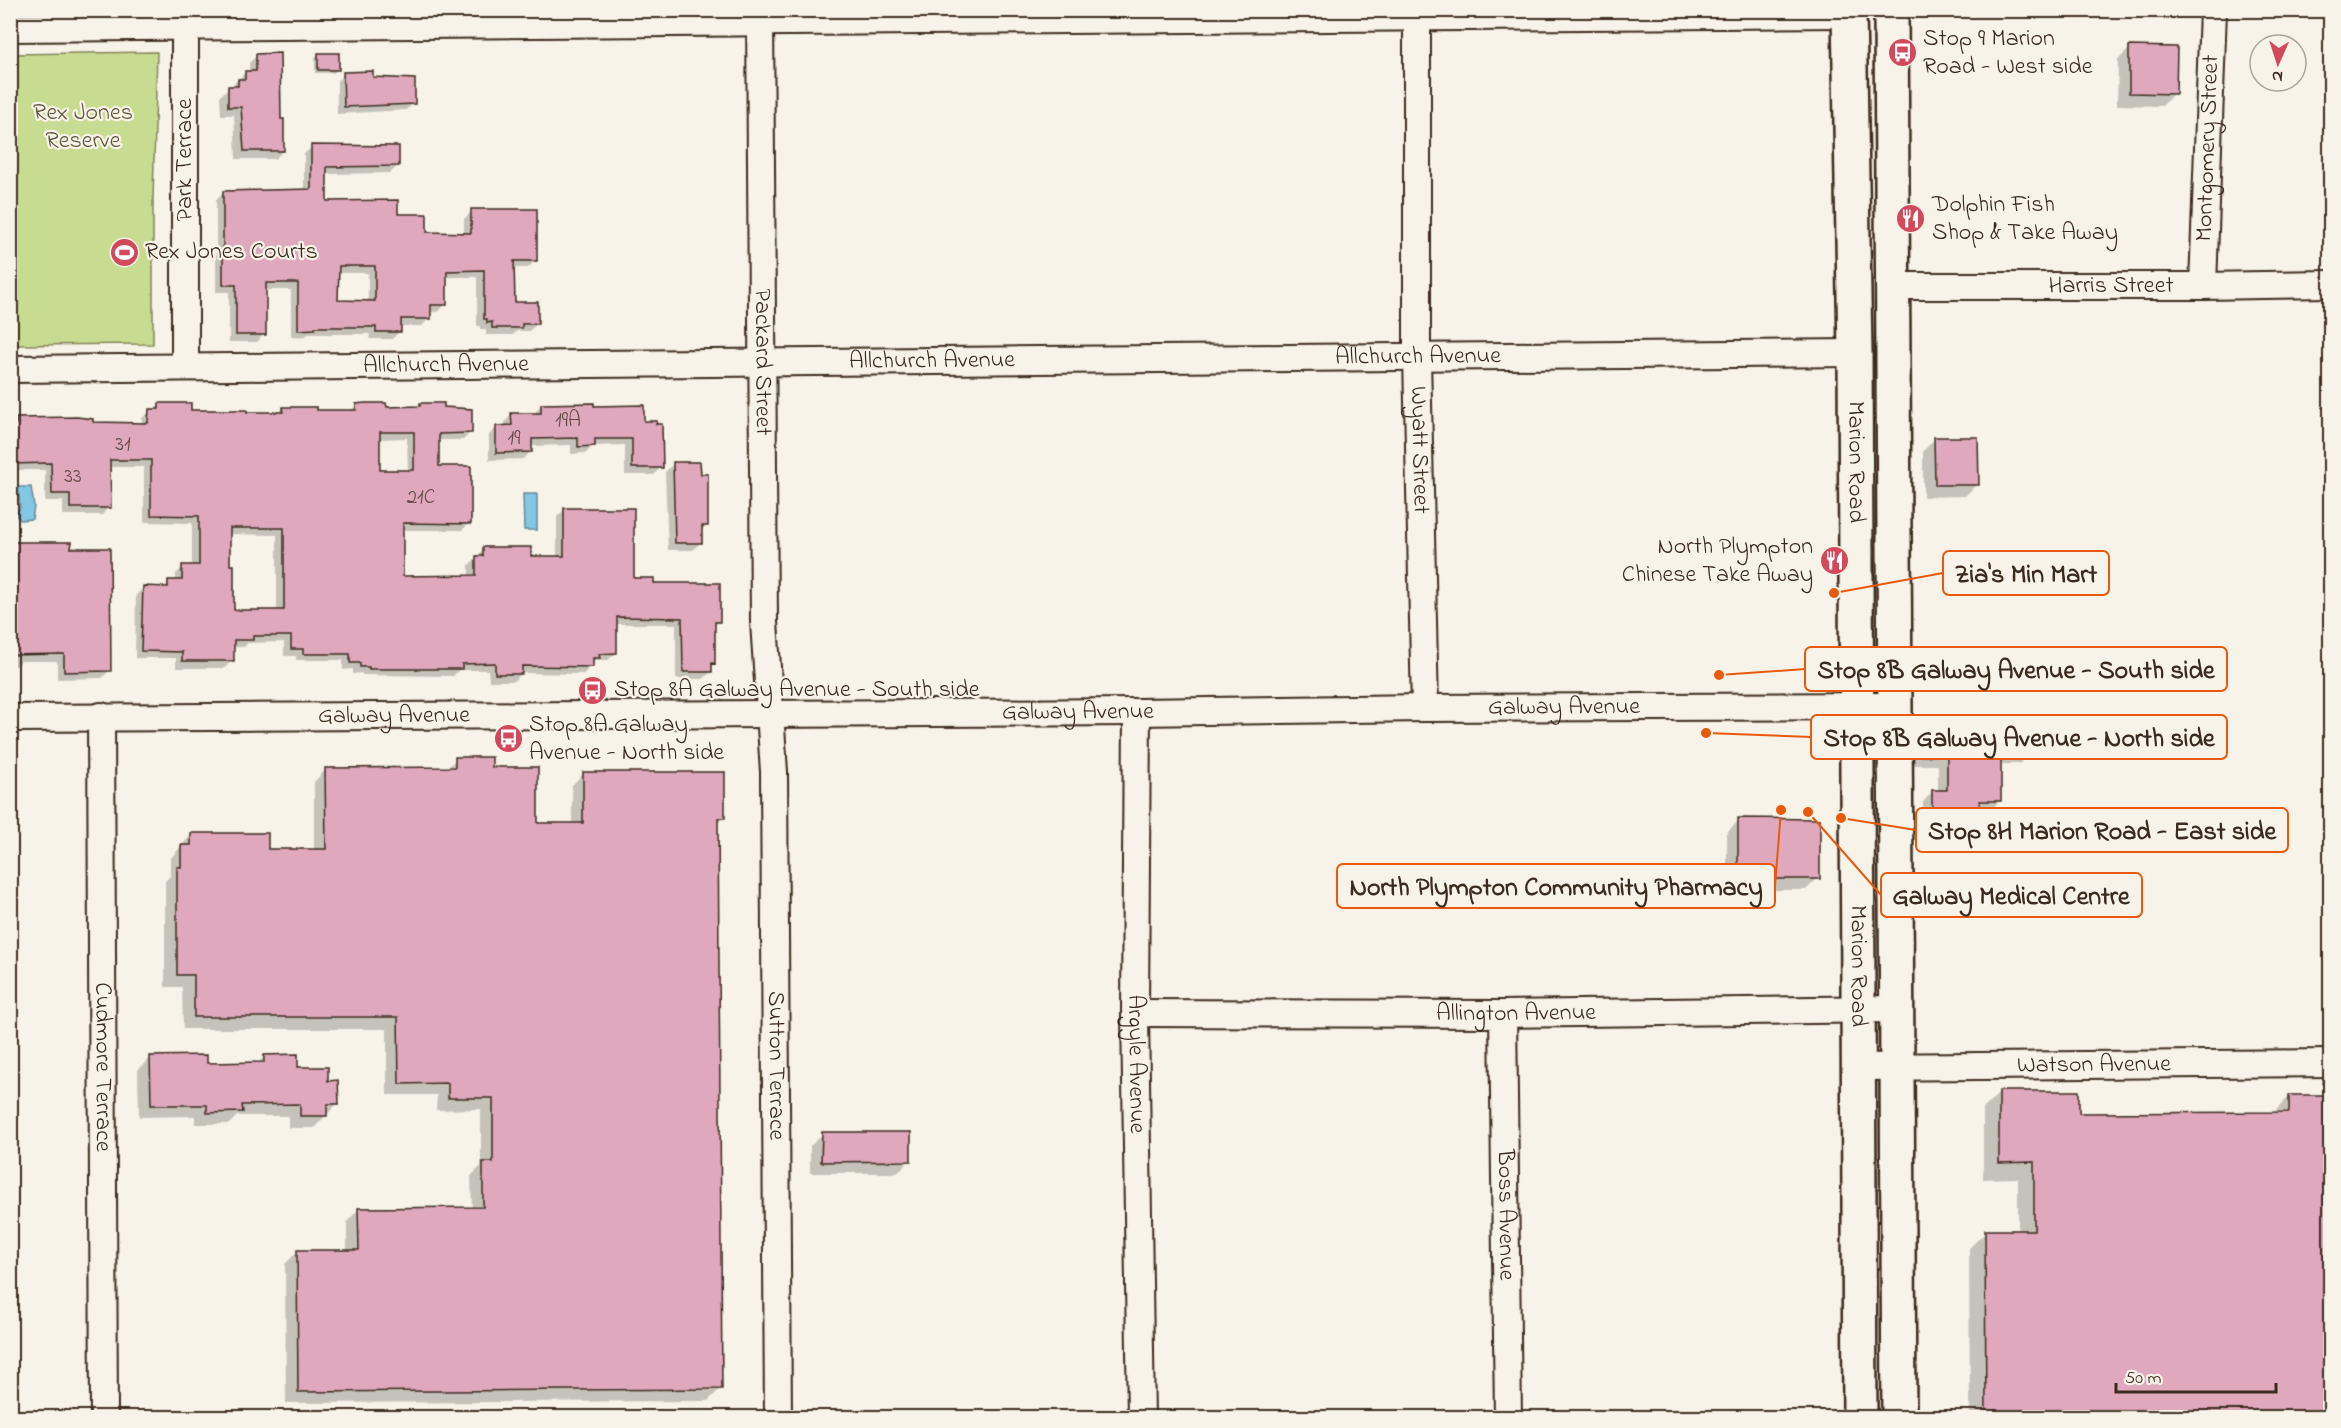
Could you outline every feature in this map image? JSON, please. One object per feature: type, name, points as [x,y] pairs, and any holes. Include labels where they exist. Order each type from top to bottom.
[{"type":"main road","name":"Marion Road","points":[[1891,10],[1899,1418]]},
{"type":"main road","name":"Marion Road","points":[[1849,12],[1855,353],[1860,1418]]},
{"type":"street","name":"Montgomery Street","points":[[2203,286],[2213,10]]},
{"type":"street","points":[[10,28],[760,16],[1849,12]]},
{"type":"street","name":"Wyatt Street","points":[[1417,14],[1417,358],[1425,708]]},
{"type":"street","name":"Packard Street","points":[[760,16],[764,622],[769,714]]},
{"type":"street","name":"Park Terrace","points":[[185,26],[185,367]]},
{"type":"street","name":"Harris Street","points":[[1891,286],[2331,284]]},
{"type":"street","name":"Allchurch Avenue","points":[[10,369],[1855,353]]},
{"type":"street","name":"Galway Avenue","points":[[10,718],[1894,706]]},
{"type":"street","name":"Argyle Avenue","points":[[1137,712],[1135,1013],[1141,1418]]},
{"type":"street","name":"Sutton Terrace","points":[[769,714],[774,772],[778,1418]]},
{"type":"street","name":"Cudmore Terrace","points":[[101,716],[104,1418]]},
{"type":"street","name":"Allington Avenue","points":[[1135,1013],[1503,1014],[1897,1009]]},
{"type":"street","name":"Boss Avenue","points":[[1503,1014],[1508,1418]]},
{"type":"street","name":"Watson Avenue","points":[[1858,1067],[2331,1063]]},
{"type":"green space","name":"Rex Jones Reserve","points":[[157,52],[153,198],[153,344],[11,345],[11,54]]},
{"type":"water","points":[[18,487],[31,487],[34,506],[32,519],[20,520],[16,515],[20,507]]},
{"type":"water","points":[[523,494],[537,494],[537,530],[524,530]]},
{"type":"building","points":[[2129,46],[2177,47],[2176,94],[2129,93]]},
{"type":"building","points":[[280,53],[284,151],[244,151],[241,107],[228,107],[228,86],[238,86],[238,79],[245,79],[245,71],[256,71],[256,54]]},
{"type":"building","points":[[318,53],[339,53],[339,70],[318,70]]},
{"type":"building","points":[[373,71],[373,77],[415,79],[415,104],[344,107],[343,72]]},
{"type":"building","points":[[311,145],[399,146],[399,166],[327,167],[327,201],[398,200],[398,214],[427,214],[427,232],[471,233],[471,209],[537,209],[537,261],[514,261],[515,302],[538,302],[538,324],[522,324],[522,328],[492,328],[492,322],[487,323],[487,319],[484,319],[484,270],[447,271],[447,305],[431,305],[431,319],[401,319],[401,332],[376,332],[376,327],[315,327],[315,329],[298,330],[298,283],[266,283],[266,335],[236,335],[236,285],[223,285],[223,191],[311,189]],"holes":[[[339,266],[375,266],[375,301],[338,300]]]},
{"type":"building","points":[[159,403],[191,403],[191,410],[283,412],[283,407],[356,410],[356,404],[365,403],[386,403],[387,407],[444,403],[444,407],[472,409],[472,433],[439,434],[439,466],[471,466],[471,524],[403,523],[403,576],[476,575],[476,556],[483,556],[483,547],[531,547],[531,556],[564,556],[564,508],[634,508],[634,578],[654,578],[654,583],[720,583],[720,622],[715,622],[715,664],[712,663],[712,672],[683,672],[682,618],[617,617],[617,653],[599,654],[600,658],[593,658],[593,667],[522,666],[522,674],[495,674],[495,663],[462,664],[462,669],[369,669],[369,667],[360,667],[360,663],[350,663],[350,654],[303,654],[303,649],[291,649],[291,636],[253,636],[253,640],[234,640],[234,661],[182,661],[182,652],[141,651],[143,586],[168,587],[168,580],[182,580],[182,565],[199,565],[199,516],[151,515],[151,460],[110,460],[111,508],[70,508],[70,494],[52,494],[51,463],[10,464],[10,424],[16,424],[16,418],[77,417],[93,419],[93,422],[148,423],[149,409],[159,409]],"holes":[[[380,432],[414,432],[414,470],[380,470]],[[230,528],[284,528],[284,610],[234,610],[234,565],[230,565]]]},
{"type":"building","points":[[594,403],[594,406],[644,405],[644,421],[657,421],[656,424],[662,424],[663,468],[632,468],[632,439],[595,439],[595,446],[578,447],[578,438],[532,439],[532,452],[496,453],[496,426],[512,425],[511,413],[541,413],[541,404]]},
{"type":"building","points":[[1934,437],[1978,437],[1979,485],[1935,485]]},
{"type":"building","points":[[673,462],[700,462],[701,474],[708,474],[708,526],[702,526],[702,543],[675,543]]},
{"type":"building","points":[[10,542],[72,542],[71,548],[110,548],[111,671],[64,672],[64,654],[10,655]]},
{"type":"building","points":[[2031,727],[2031,755],[2001,755],[2001,801],[1980,801],[1980,813],[1953,813],[1953,822],[1932,822],[1932,790],[1947,790],[1947,755],[1921,756],[1920,728]]},
{"type":"building","points":[[455,757],[492,757],[492,767],[538,767],[538,823],[583,823],[583,772],[725,772],[725,818],[718,818],[722,1389],[298,1392],[297,1250],[359,1250],[358,1208],[483,1207],[483,1162],[493,1162],[493,1098],[448,1098],[448,1083],[399,1084],[398,1017],[194,1017],[194,975],[177,975],[177,867],[181,867],[181,845],[191,845],[191,833],[268,833],[268,849],[326,849],[325,768],[455,767]]},
{"type":"building","points":[[1738,818],[1820,819],[1820,879],[1738,879]]},
{"type":"building","points":[[298,1054],[298,1067],[328,1067],[328,1081],[338,1080],[339,1104],[327,1104],[327,1116],[300,1116],[300,1104],[242,1105],[243,1112],[207,1113],[207,1105],[151,1105],[150,1056],[207,1055],[207,1063],[264,1062],[264,1055]]},
{"type":"building","points":[[1999,1091],[2079,1091],[2079,1113],[2289,1112],[2289,1095],[2331,1095],[2331,1418],[1986,1418],[1985,1230],[2034,1230],[2034,1162],[1999,1163]]},
{"type":"building","points":[[822,1132],[911,1132],[911,1161],[821,1162]]},
{"type":"place","name":"Stop 9 Marion Road - West side","points":[[1902,53]]},
{"type":"place","name":"Dolphin Fish Shop & Take Away","points":[[1911,219]]},
{"type":"place","name":"Rex Jones Courts","points":[[124,252]]},
{"type":"place","name":"North Plympton Chinese Take Away","points":[[1834,561]]},
{"type":"place","name":"Zia's Min Mart","points":[[1834,593]]},
{"type":"place","name":"Stop 8B Galway Avenue - South side","points":[[1719,675]]},
{"type":"place","name":"Stop 8A Galway Avenue - South side","points":[[593,690]]},
{"type":"place","name":"Stop 8B Galway Avenue - North side","points":[[1706,733]]},
{"type":"place","name":"Stop 8A Galway Avenue - North side","points":[[508,739]]},
{"type":"place","name":"North Plympton Community Pharmacy","points":[[1781,810]]},
{"type":"place","name":"Galway Medical Centre","points":[[1808,812]]},
{"type":"place","name":"Stop 8H Marion Road - East side","points":[[1841,818]]}]
